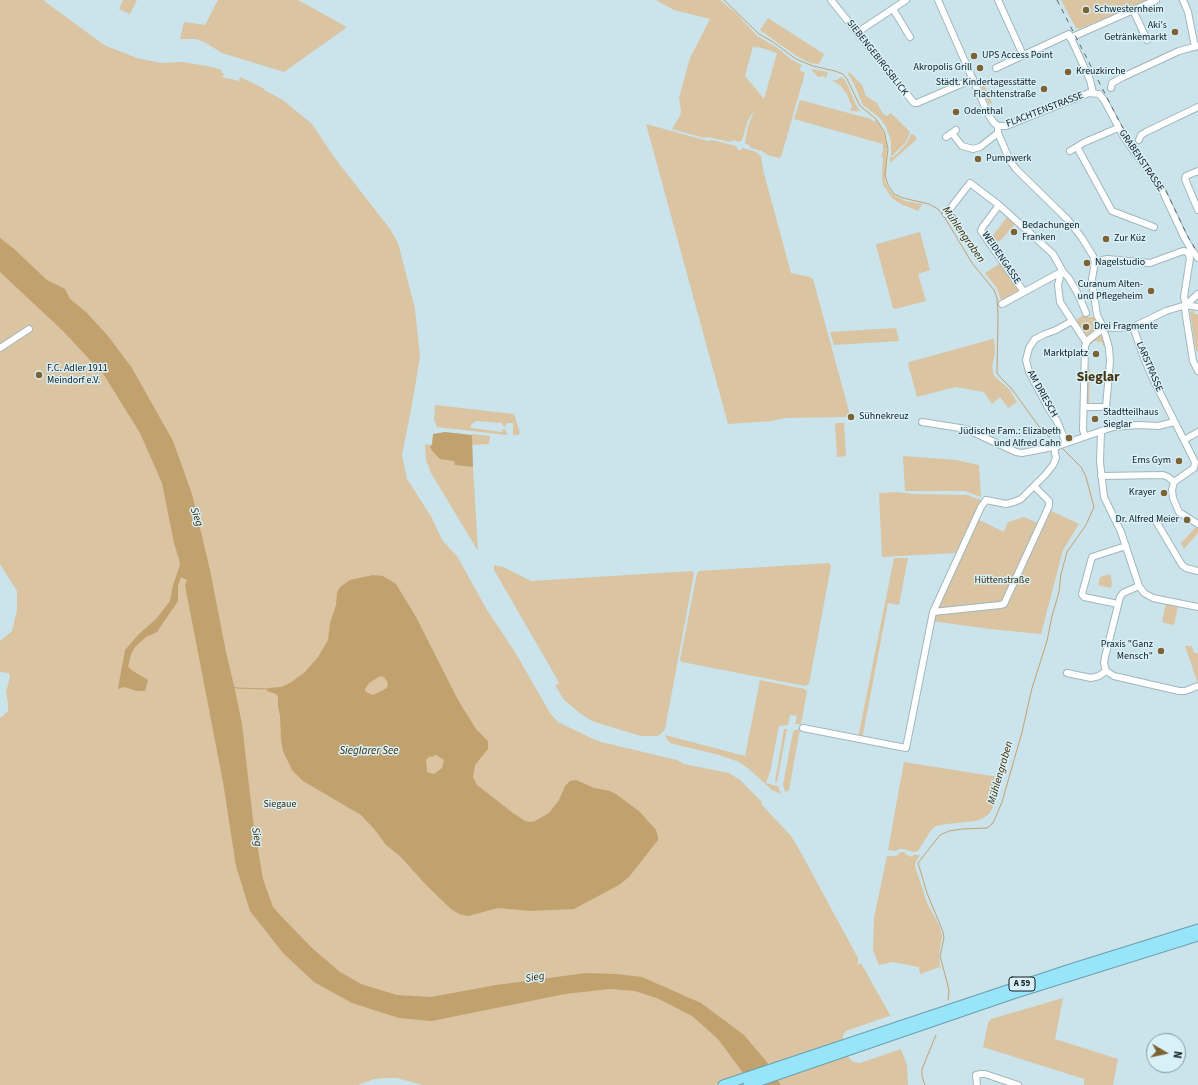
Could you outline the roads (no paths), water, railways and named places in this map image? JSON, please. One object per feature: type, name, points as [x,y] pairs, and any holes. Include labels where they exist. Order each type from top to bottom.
[{"type":"highway","name":"A 59","points":[[748,1085],[847,1047],[1067,970],[1198,929]]},
{"type":"highway","name":"A 59","points":[[723,1085],[1198,936]]},
{"type":"street","name":"SIEBENGEBIRGSBLICK","points":[[831,0],[914,103],[973,79]]},
{"type":"street","points":[[858,32],[906,0]]},
{"type":"street","points":[[938,0],[988,114],[992,121],[998,126],[998,134],[1007,157],[1013,165],[1068,220],[1082,238],[1093,256],[1095,262],[1092,279],[1099,322],[1105,327],[1133,327],[1166,311],[1186,305],[1198,294]]},
{"type":"street","points":[[998,0],[1023,55]]},
{"type":"street","points":[[996,68],[1023,55],[1156,0]]},
{"type":"street","points":[[1111,88],[1112,83],[1123,77],[1179,51],[1196,46],[1188,12],[1183,0]]},
{"type":"street","points":[[893,9],[910,37]]},
{"type":"street","points":[[1133,10],[1147,40]]},
{"type":"street","name":"GRABENSTRASSE","points":[[1070,36],[1090,80],[1093,92],[1099,94],[1104,100],[1118,128],[1162,190],[1191,249],[1198,258]]},
{"type":"street","name":"FLACHTENSTRASSE","points":[[998,126],[1006,126],[1093,92]]},
{"type":"street","points":[[1139,140],[1141,135],[1146,132],[1198,107]]},
{"type":"street","points":[[1070,151],[1085,142],[1118,128]]},
{"type":"street","points":[[946,137],[954,132],[962,146],[971,149],[980,147],[998,134]]},
{"type":"street","points":[[1077,147],[1112,211],[1116,214],[1154,227]]},
{"type":"street","points":[[1198,171],[1186,176],[1185,179],[1198,210]]},
{"type":"street","points":[[946,214],[970,183],[999,205],[1053,254],[1062,272],[1068,277],[1078,294],[1086,313]]},
{"type":"street","name":"WEIDENGASSE","points":[[999,205],[981,231],[1024,292]]},
{"type":"street","points":[[1095,262],[1107,259],[1150,263],[1185,250],[1188,252],[1190,258],[1184,297],[1186,305],[1185,310],[1193,361],[1198,371]]},
{"type":"street","points":[[1062,272],[1058,285],[1060,302],[1086,342],[1083,430],[1085,436]]},
{"type":"street","name":"WEIDENGASSE","points":[[1002,304],[1062,272]]},
{"type":"street","points":[[1186,305],[1198,307]]},
{"type":"street","name":"AM DRIESCH","points":[[1060,445],[1057,421],[1029,372],[1026,360],[1029,348],[1035,339],[1072,321]]},
{"type":"street","points":[[1086,342],[1105,327]]},
{"type":"street","name":"LARSTRASSE","points":[[1133,327],[1144,358],[1195,464],[1194,468],[1174,482]]},
{"type":"street","points":[[0,348],[29,329]]},
{"type":"street","points":[[1084,407],[1106,407],[1110,361],[1109,348],[1104,334]]},
{"type":"street","points":[[922,422],[966,429],[1019,453],[1060,445],[1113,427],[1131,425],[1162,426],[1174,422]]},
{"type":"street","points":[[1101,431],[1101,476],[1104,497],[1121,532],[1139,586],[1144,593],[1153,598],[1198,607]]},
{"type":"street","points":[[1184,440],[1198,432]]},
{"type":"street","points":[[803,728],[906,748],[933,612],[986,500],[1006,504],[1021,498],[1053,465],[1060,445]]},
{"type":"street","points":[[1101,476],[1163,475],[1168,477],[1174,482],[1172,494],[1176,506],[1181,514],[1198,524]]},
{"type":"street","points":[[933,612],[1004,604],[1049,506],[1049,501],[1034,486]]},
{"type":"street","points":[[1157,523],[1182,565],[1186,568],[1198,571]]},
{"type":"street","points":[[1118,604],[1084,597],[1082,594],[1092,557],[1126,546]]},
{"type":"street","points":[[1139,586],[1123,593],[1120,597],[1104,657],[1104,666],[1106,671],[1114,676],[1180,691],[1185,691],[1198,686]]},
{"type":"street","points":[[1067,673],[1092,678],[1099,676],[1106,671]]},
{"type":"street","points":[[977,1085],[976,1075],[985,1074],[1018,1085]]},
{"type":"water","name":"Sieg","points":[[0,238],[13,248],[47,280],[65,289],[70,299],[86,312],[108,336],[132,368],[173,441],[192,494],[210,570],[242,724],[253,820],[263,879],[273,907],[281,916],[311,947],[340,972],[361,984],[397,995],[431,997],[496,985],[586,973],[642,977],[701,1003],[744,1035],[766,1061],[781,1085],[752,1085],[718,1039],[692,1016],[659,999],[635,991],[610,989],[565,994],[432,1021],[399,1018],[352,1003],[314,982],[283,953],[250,911],[236,866],[223,782],[185,585],[187,580],[181,577],[178,586],[178,601],[157,632],[146,637],[135,647],[131,654],[128,667],[148,680],[145,691],[137,691],[123,687],[118,688],[125,650],[139,634],[156,619],[170,601],[173,585],[180,565],[162,483],[140,433],[104,375],[63,331],[0,272]]},
{"type":"water","points":[[445,432],[472,435],[473,467],[455,465],[454,461],[440,459],[433,452],[430,447],[432,444],[433,434]]},
{"type":"water","name":"Sieglarer See","points":[[373,575],[383,576],[396,584],[416,617],[458,700],[476,729],[488,741],[488,749],[475,765],[473,777],[477,785],[513,813],[525,821],[530,822],[535,821],[549,813],[559,800],[565,786],[570,781],[576,780],[594,788],[610,791],[616,794],[640,812],[656,830],[658,840],[629,877],[619,885],[574,909],[530,911],[498,908],[468,916],[459,914],[451,909],[427,886],[400,856],[386,845],[361,815],[303,781],[292,770],[283,751],[278,697],[276,694],[267,691],[267,689],[281,687],[290,683],[305,672],[318,657],[328,640],[330,623],[336,605],[337,592],[340,587],[350,580]],"holes":[[[380,676],[384,677],[388,683],[387,688],[373,695],[366,692],[365,689],[369,683]],[[436,755],[444,760],[442,768],[434,774],[427,772],[426,760],[430,756],[432,757]]]},
{"type":"waterway","name":"Mühlengraben","points":[[724,0],[759,34],[773,42],[796,59],[813,66],[843,74],[847,79],[860,106],[876,119],[884,131],[888,149],[885,175],[888,185],[894,194],[903,198],[929,204],[938,209],[972,263],[994,290],[997,298],[998,317],[997,373],[1011,388],[1043,432],[1057,443]]},
{"type":"waterway","name":"Mühlengraben","points":[[948,1000],[949,991],[940,956],[944,938],[943,932],[927,893],[918,863],[940,835],[949,831],[962,829],[987,828],[993,823],[1002,802],[1022,732],[1032,688],[1047,641],[1067,552],[1086,525],[1094,507],[1086,477],[1081,467],[1062,448]]},
{"type":"waterway","points":[[234,687],[267,689]]},
{"type":"waterway","name":"Mühlengraben","points":[[925,1085],[922,1076],[922,1069],[936,1035]]},
{"type":"railway","points":[[1057,0],[1119,121],[1130,140],[1163,185],[1188,237],[1198,253]]},
{"type":"place","name":"Schwesternheim","points":[[1086,10]]},
{"type":"place","name":"Aki's Getränkemarkt","points":[[1175,32]]},
{"type":"place","name":"UPS Access Point","points":[[974,56]]},
{"type":"place","name":"Akropolis Grill","points":[[980,68]]},
{"type":"place","name":"Kreuzkirche","points":[[1068,72]]},
{"type":"place","name":"Städt. Kindertagesstätte Flachtenstraße","points":[[1044,89]]},
{"type":"place","name":"Odenthal","points":[[956,112]]},
{"type":"place","name":"Pumpwerk","points":[[978,159]]},
{"type":"place","name":"Bedachungen Franken","points":[[1014,232]]},
{"type":"place","name":"Zur Küz","points":[[1106,239]]},
{"type":"place","name":"Nagelstudio","points":[[1087,263]]},
{"type":"place","name":"Curanum Alten- und Pflegeheim","points":[[1151,291]]},
{"type":"place","name":"Drei Fragmente","points":[[1086,327]]},
{"type":"place","name":"Marktplatz","points":[[1096,354]]},
{"type":"place","name":"F.C. Adler 1911 Meindorf e.V.","points":[[39,375]]},
{"type":"place","name":"Sühnekreuz","points":[[851,417]]},
{"type":"place","name":"Stadtteilhaus Sieglar","points":[[1095,419]]},
{"type":"place","name":"Jüdische Fam.: Elizabeth und Alfred Cahn","points":[[1069,438]]},
{"type":"place","name":"Ems Gym","points":[[1179,461]]},
{"type":"place","name":"Krayer","points":[[1164,493]]},
{"type":"place","name":"Dr. Alfred Meier","points":[[1187,520]]},
{"type":"place","name":"Praxis \"Ganz Mensch\"","points":[[1161,651]]},
{"type":"district","name":"Sieglar","points":[[1098,378]]},
{"type":"park label","name":"Hüttenstraße","points":[[1002,581]]},
{"type":"park label","name":"Siegaue","points":[[280,805]]}]
